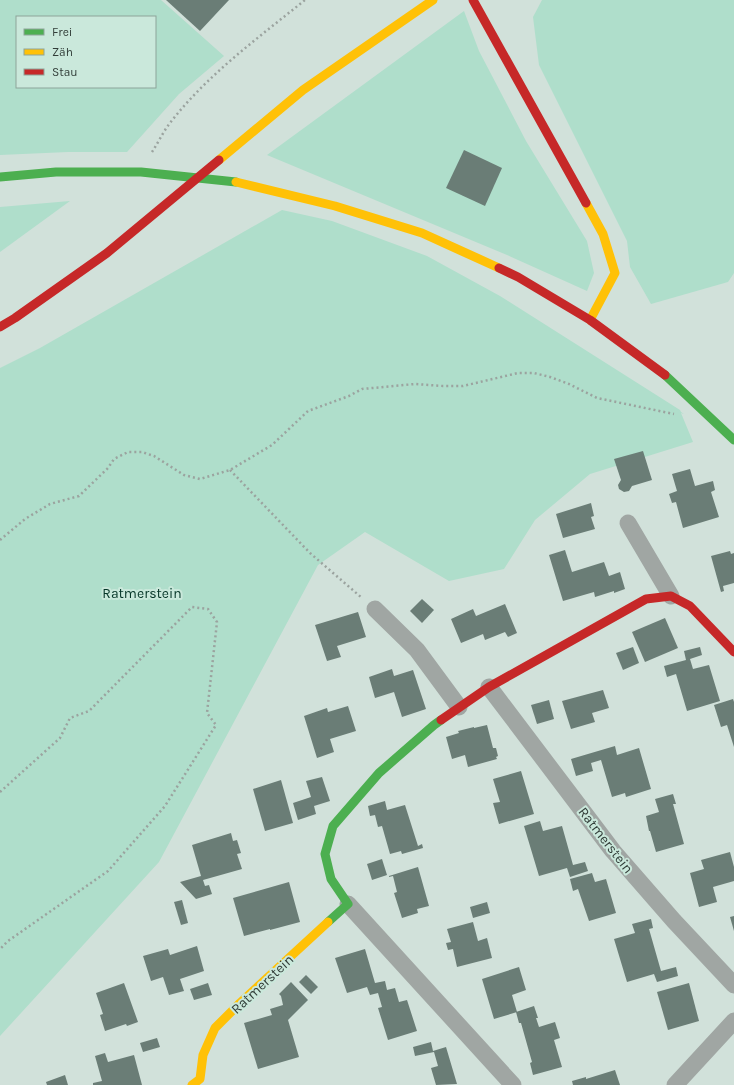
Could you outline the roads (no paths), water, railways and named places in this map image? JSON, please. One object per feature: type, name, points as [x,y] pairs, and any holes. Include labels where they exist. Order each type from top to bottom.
[{"type":"street","points":[[0,327],[107,253],[303,90],[433,0]]},
{"type":"street","points":[[473,0],[603,234],[615,273],[590,320]]},
{"type":"street","points":[[0,176],[56,172],[141,172],[241,183],[335,206],[422,233],[518,276],[590,320],[664,374],[734,440]]},
{"type":"street","points":[[628,523],[671,596],[690,606],[734,652]]},
{"type":"street","points":[[513,1085],[348,904],[331,879],[324,854],[333,826],[379,773],[434,725],[489,686],[646,599],[671,596]]},
{"type":"street","points":[[375,609],[417,650],[459,707]]},
{"type":"street","name":"Ratmerstein","points":[[489,686],[613,851],[674,921],[734,985]]},
{"type":"street","name":"Ratmerstein","points":[[199,1083],[203,1055],[215,1028],[240,1003],[348,904]]},
{"type":"street","points":[[675,1085],[734,1021]]}]
